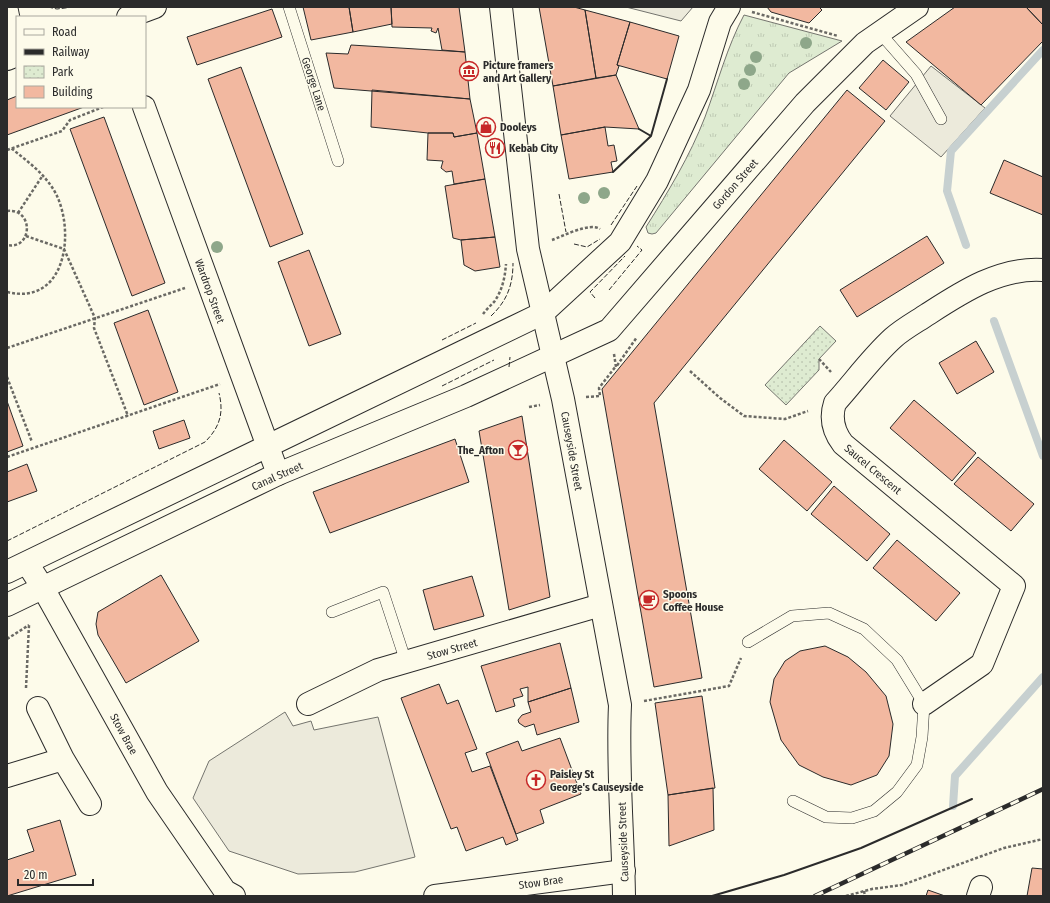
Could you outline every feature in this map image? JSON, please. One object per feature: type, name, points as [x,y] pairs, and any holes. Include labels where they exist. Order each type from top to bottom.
[{"type":"main road","points":[[131,16],[155,7]]},
{"type":"main road","name":"Causeyside Street","points":[[501,7],[528,248],[563,399],[620,705],[618,748],[624,896]]},
{"type":"main road","name":"Gordon Street","points":[[553,358],[609,330],[805,103],[872,38],[917,7]]},
{"type":"main road","points":[[7,572],[543,313],[620,242],[653,188],[699,90],[720,22],[738,9]]},
{"type":"main road","points":[[7,11],[13,56]]},
{"type":"main road","name":"Wardrop Street","points":[[144,108],[241,377],[278,474]]},
{"type":"main road","points":[[835,403],[892,339],[958,294],[1002,275],[1018,271],[1043,270]]},
{"type":"main road","name":"Canal Street","points":[[7,605],[278,474],[553,358]]},
{"type":"main road","name":"Saucel Crescent","points":[[835,403],[832,412],[832,421],[838,438],[843,444],[1014,586],[982,664],[924,704]]},
{"type":"main road","name":"Stow Brae","points":[[27,563],[43,588],[157,792],[225,894]]},
{"type":"main road","name":"Stow Street","points":[[308,704],[378,670],[601,605]]},
{"type":"main road","points":[[38,708],[63,758],[90,804]]},
{"type":"main road","points":[[7,776],[63,758]]},
{"type":"main road","name":"Stow Brae","points":[[435,896],[624,871]]},
{"type":"lane","name":"George Lane","points":[[289,7],[338,161]]},
{"type":"lane","points":[[872,38],[916,74],[941,119]]},
{"type":"lane","points":[[332,612],[383,592],[406,662]]},
{"type":"lane","points":[[748,642],[792,616],[829,613],[864,628],[897,660],[924,704],[922,737],[917,765],[897,792],[874,811],[852,818],[826,817],[793,801]]},
{"type":"path","points":[[738,9],[872,38]]},
{"type":"path","points":[[9,149],[62,131],[70,120],[100,108]]},
{"type":"path","points":[[7,292],[24,294],[44,287],[59,270],[64,249],[66,231],[63,213],[57,196],[43,174],[9,149]]},
{"type":"path","points":[[18,213],[43,174]]},
{"type":"path","points":[[7,211],[18,213],[27,223],[26,236],[16,246],[7,245]]},
{"type":"path","points":[[26,236],[64,249],[95,318],[94,328],[128,416]]},
{"type":"path","points":[[7,348],[206,280]]},
{"type":"path","points":[[690,371],[720,398],[744,416],[785,419],[835,403]]},
{"type":"path","points":[[7,377],[32,442]]},
{"type":"path","points":[[7,457],[241,377]]},
{"type":"path","points":[[7,639],[29,625]]},
{"type":"path","points":[[620,705],[729,686],[748,642]]},
{"type":"path","points":[[846,896],[864,891],[902,885],[1004,848],[1043,839]]},
{"type":"path","points":[[864,891],[865,896]]},
{"type":"green space","points":[[744,15],[842,41],[789,73],[656,233],[648,233],[646,227],[693,146],[728,52]]},
{"type":"green space","points":[[820,326],[836,341],[819,359],[819,370],[786,405],[765,385]]},
{"type":"shaded area","points":[[626,7],[693,7],[681,21]]},
{"type":"shaded area","points":[[931,66],[985,108],[941,157],[890,116]]},
{"type":"shaded area","points":[[285,712],[293,726],[311,721],[314,730],[378,717],[415,857],[355,872],[298,874],[229,851],[193,798],[209,761]]},
{"type":"building","points":[[303,7],[349,7],[353,32],[311,40]]},
{"type":"building","points":[[349,7],[391,7],[392,24],[353,32]]},
{"type":"building","points":[[391,7],[459,7],[465,52],[442,50],[438,28],[436,33],[431,31],[432,28],[392,27]]},
{"type":"building","points":[[539,7],[574,7],[585,10],[596,78],[553,86]]},
{"type":"building","points":[[767,7],[819,7],[822,10],[809,23],[771,12]]},
{"type":"building","points":[[955,7],[1026,7],[1043,25],[1043,41],[981,105],[906,42]]},
{"type":"building","points":[[1026,7],[1043,7],[1043,25]]},
{"type":"building","points":[[272,9],[282,37],[197,65],[187,37]]},
{"type":"building","points":[[585,10],[630,22],[617,65],[619,66],[616,75],[596,78]]},
{"type":"building","points":[[630,22],[679,36],[667,79],[617,65]]},
{"type":"building","points":[[351,45],[465,52],[470,99],[334,88],[326,53],[348,54]]},
{"type":"building","points":[[883,60],[909,82],[886,110],[859,88]]},
{"type":"building","points":[[241,67],[303,234],[270,247],[208,79]]},
{"type":"building","points":[[616,75],[639,129],[605,127],[561,135],[553,86]]},
{"type":"building","points":[[372,90],[470,99],[477,133],[454,137],[453,133],[428,133],[371,127]]},
{"type":"building","points":[[847,90],[885,121],[654,403],[702,678],[654,687],[602,389]]},
{"type":"building","points":[[16,96],[16,108],[81,108],[7,135],[7,100]]},
{"type":"building","points":[[104,117],[165,283],[132,296],[70,129]]},
{"type":"building","points":[[605,127],[608,146],[614,145],[617,161],[611,162],[613,172],[569,179],[561,135]]},
{"type":"building","points":[[428,133],[453,133],[454,137],[477,133],[485,179],[454,184],[452,171],[446,172],[441,168],[443,161],[427,160]]},
{"type":"building","points":[[1004,160],[1043,177],[1043,215],[990,193]]},
{"type":"building","points":[[485,179],[495,237],[461,240],[453,238],[445,186]]},
{"type":"building","points":[[927,236],[944,263],[857,317],[840,290]]},
{"type":"building","points":[[495,237],[500,267],[475,271],[464,265],[461,240]]},
{"type":"building","points":[[309,250],[341,334],[309,346],[278,262]]},
{"type":"building","points":[[148,310],[178,392],[144,405],[114,323]]},
{"type":"building","points":[[976,341],[994,372],[957,394],[939,363]]},
{"type":"building","points":[[914,400],[976,453],[952,481],[890,428]]},
{"type":"building","points":[[7,401],[23,446],[7,452]]},
{"type":"building","points":[[522,416],[550,597],[509,610],[479,431]]},
{"type":"building","points":[[184,420],[190,438],[159,449],[153,431]]},
{"type":"building","points":[[455,439],[469,482],[330,533],[313,492]]},
{"type":"building","points":[[784,440],[832,482],[807,511],[759,469]]},
{"type":"building","points":[[978,457],[1034,504],[1011,531],[954,484]]},
{"type":"building","points":[[27,464],[37,491],[7,502],[7,472]]},
{"type":"building","points":[[834,486],[890,534],[867,561],[811,514]]},
{"type":"building","points":[[897,540],[960,593],[936,621],[873,568]]},
{"type":"building","points":[[161,575],[199,641],[126,683],[98,635],[96,624],[98,612]]},
{"type":"building","points":[[472,576],[484,616],[434,630],[423,590]]},
{"type":"building","points":[[560,643],[571,688],[528,702],[528,687],[520,689],[523,696],[513,699],[515,706],[496,712],[481,666]]},
{"type":"building","points":[[825,646],[848,657],[866,672],[886,696],[893,724],[889,756],[877,775],[851,785],[823,777],[799,765],[781,740],[770,702],[774,679],[785,661],[800,651]]},
{"type":"building","points":[[439,684],[447,704],[458,700],[477,749],[465,753],[472,772],[490,766],[518,840],[506,845],[503,837],[466,851],[457,827],[451,829],[401,698]]},
{"type":"building","points":[[571,688],[579,722],[537,735],[534,724],[525,727],[519,723],[518,720],[522,715],[531,712],[528,702]]},
{"type":"building","points":[[702,696],[715,788],[668,795],[655,703]]},
{"type":"building","name":"Paisley St George's Causeyside","points":[[560,738],[581,794],[540,810],[544,823],[516,834],[486,753],[518,741],[522,751]]},
{"type":"building","points":[[713,788],[714,830],[669,846],[668,795]]},
{"type":"building","points":[[60,820],[76,875],[7,896],[7,860],[34,851],[27,830]]},
{"type":"building","points":[[1032,868],[1043,869],[1043,896],[1027,896]]},
{"type":"building","points":[[928,890],[945,896],[926,896]]},
{"type":"waterway","points":[[966,245],[947,191],[951,151],[1043,50]]},
{"type":"waterway","points":[[994,321],[1043,456]]},
{"type":"waterway","points":[[953,806],[955,776],[1043,677]]},
{"type":"railway","points":[[815,896],[1043,789]]},
{"type":"fence","points":[[48,7],[57,9],[73,7]]},
{"type":"fence","points":[[611,225],[637,186]]},
{"type":"fence","points":[[559,194],[566,232]]},
{"type":"fence","points":[[574,244],[587,247],[600,239]]},
{"type":"fence","points":[[609,290],[642,250],[637,246]]},
{"type":"fence","points":[[595,298],[590,292],[625,256]]},
{"type":"fence","points":[[491,316],[497,310],[508,292],[512,278],[513,263]]},
{"type":"fence","points":[[442,340],[476,323]]},
{"type":"fence","points":[[509,367],[510,357]]},
{"type":"fence","points":[[442,386],[494,360]]},
{"type":"fence","points":[[7,541],[205,442],[214,431],[220,419],[221,407],[219,393]]},
{"type":"wall","points":[[613,172],[651,136],[667,79]]},
{"type":"wall","points":[[639,129],[651,136]]},
{"type":"wall","points":[[712,896],[784,875],[861,848],[972,799]]},
{"type":"place","name":"Picture framers and Art Gallery","points":[[469,71]]},
{"type":"place","name":"Dooleys","points":[[486,127]]},
{"type":"place","name":"Kebab City","points":[[495,148]]},
{"type":"place","name":"The_Afton","points":[[518,450]]},
{"type":"place","name":"Spoons Coffee House","points":[[649,600]]},
{"type":"place","name":"Paisley St George's Causeyside","points":[[536,780]]}]
